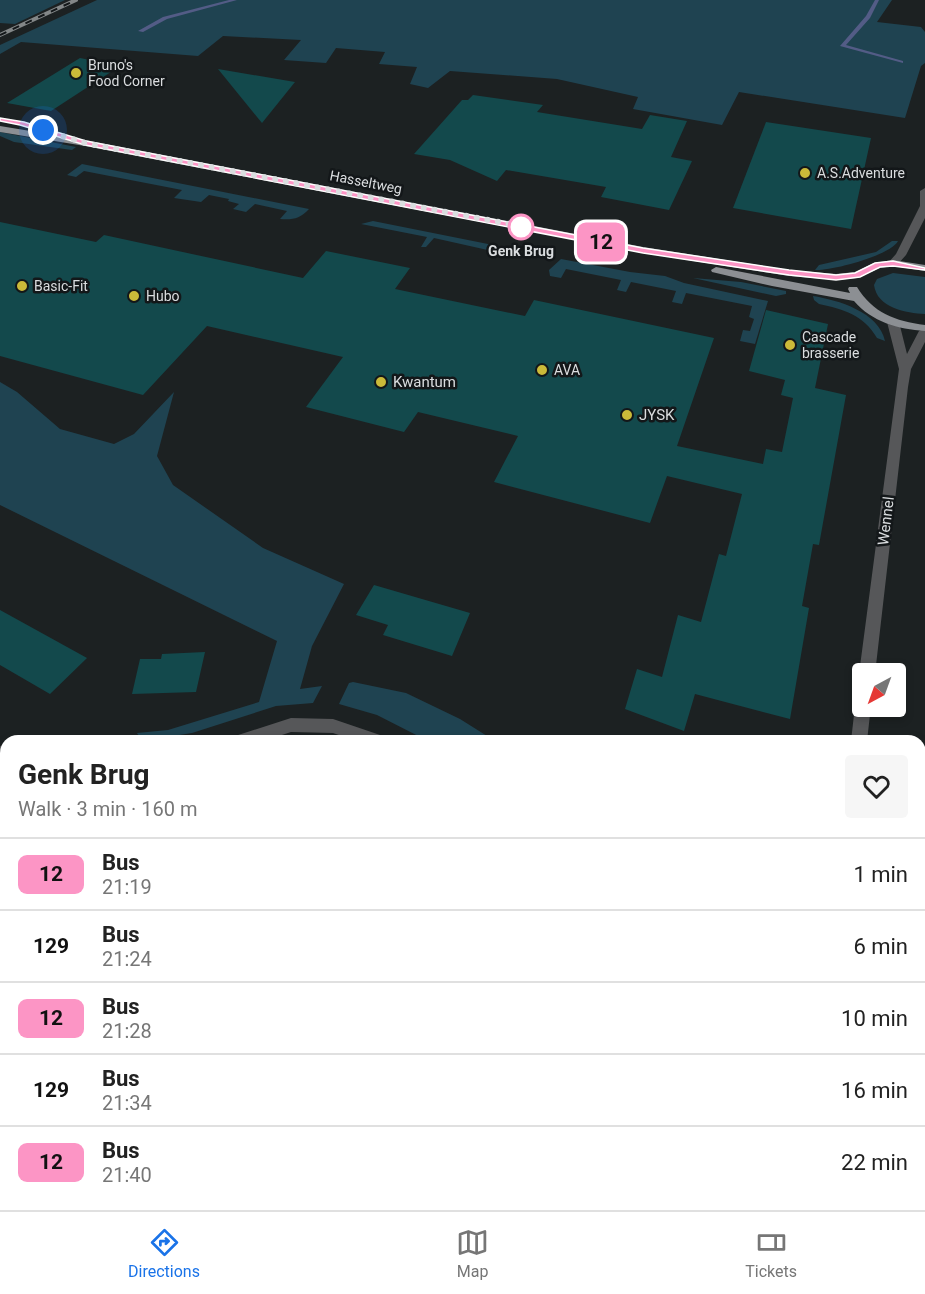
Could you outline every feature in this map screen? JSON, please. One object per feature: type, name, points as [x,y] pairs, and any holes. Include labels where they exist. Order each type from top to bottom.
[{"type":"main road","name":"Hasseltweg","points":[[0,120],[22,123],[85,143]]},
{"type":"main road","name":"Hasseltweg","points":[[0,129],[85,143],[643,250],[836,277],[857,275],[872,267],[893,263],[925,268]]},
{"type":"main road","name":"Hasseltweg","points":[[643,250],[751,279],[857,298],[877,315],[893,322],[925,329]]},
{"type":"main road","points":[[857,275],[853,282],[853,290],[857,298]]},
{"type":"street","points":[[893,263],[900,255],[924,212],[925,191]]},
{"type":"street","name":"Wennel","points":[[893,322],[905,369]]},
{"type":"street","name":"Wennel","points":[[868,663],[905,369],[925,329]]},
{"type":"street","points":[[860,735],[862,717]]},
{"type":"street","points":[[260,735],[291,725],[333,726],[359,735]]},
{"type":"shaded area","points":[[0,0],[65,0],[15,24],[0,23]]},
{"type":"shaded area","points":[[97,0],[892,0],[877,22],[921,27],[925,32],[925,63],[921,66],[905,118],[739,92],[722,125],[633,109],[638,97],[557,79],[450,71],[428,88],[410,84],[417,67],[379,64],[385,52],[336,48],[326,63],[284,60],[301,40],[223,36],[198,56],[21,42],[0,54],[0,45]]},
{"type":"shaded area","points":[[0,132],[76,147],[72,150],[14,142],[0,136]]},
{"type":"shaded area","points":[[82,164],[309,209],[296,218],[280,219],[287,211],[255,204],[246,212],[233,209],[239,204],[228,201],[229,199],[209,195],[201,202],[174,198],[182,190],[84,171],[76,177],[67,175]]},
{"type":"shaded area","points":[[373,221],[508,248],[510,255],[434,238],[426,247],[421,247],[427,237],[361,224]]},
{"type":"shaded area","points":[[892,241],[898,241],[873,257],[847,265],[815,270],[819,265],[876,252]]},
{"type":"shaded area","points":[[561,259],[665,276],[684,283],[768,301],[755,344],[740,341],[743,330],[750,331],[754,319],[749,317],[752,306],[686,293],[682,304],[672,302],[676,291],[631,282],[626,292],[617,290],[621,280],[566,269],[561,278],[550,276],[549,270]]},
{"type":"shaded area","points":[[893,273],[925,277],[925,314],[894,308],[886,304],[876,293],[874,285],[877,279]]},
{"type":"shaded area","points":[[693,278],[741,282],[786,291],[786,294],[776,296]]},
{"type":"shaded area","points":[[813,296],[845,304],[866,315],[875,322],[885,341],[877,338],[859,318],[836,308],[819,304]]},
{"type":"shaded area","points":[[0,382],[17,392],[60,429],[114,444],[134,434],[174,392],[157,456],[173,485],[263,548],[344,584],[312,646],[300,689],[322,686],[313,703],[276,706],[192,733],[138,735],[137,733],[168,730],[259,702],[277,641],[0,505]]},
{"type":"shaded area","points":[[349,683],[406,693],[460,719],[485,735],[416,735],[377,715],[339,704]]},
{"type":"building","points":[[80,58],[120,66],[51,111],[7,103]]},
{"type":"building","points":[[218,69],[295,82],[262,123]]},
{"type":"building","points":[[473,95],[543,105],[537,112],[642,129],[650,115],[687,121],[671,157],[692,161],[669,210],[601,197],[606,187],[506,170],[497,181],[450,160],[414,154],[462,100],[468,100]]},
{"type":"building","name":"A.S.Adventure","points":[[766,122],[871,138],[851,229],[733,208]]},
{"type":"building","points":[[0,222],[96,242],[104,235],[303,278],[326,251],[410,268],[395,289],[525,316],[534,300],[714,338],[677,446],[763,464],[766,449],[782,452],[793,398],[781,395],[785,380],[749,371],[766,310],[828,324],[815,388],[846,395],[819,545],[813,544],[802,606],[809,608],[790,719],[695,694],[684,731],[625,709],[637,669],[662,677],[678,615],[701,622],[719,554],[726,556],[742,494],[667,476],[650,523],[494,482],[518,436],[418,412],[404,432],[306,407],[343,357],[207,326],[143,395],[0,356]]},
{"type":"building","points":[[374,585],[470,613],[452,656],[383,635],[388,625],[356,615]]},
{"type":"building","points":[[0,610],[87,658],[50,694],[0,665]]},
{"type":"building","points":[[205,652],[196,692],[132,694],[140,659],[161,659],[162,654]]},
{"type":"waterway","points":[[141,31],[165,18],[235,0]]},
{"type":"waterway","points":[[877,0],[868,17],[843,46],[901,62]]},
{"type":"railway","points":[[0,35],[76,0]]},
{"type":"bus line","name":"12","points":[[0,120],[22,123],[85,143],[643,250],[789,273],[836,277],[857,275],[866,269],[893,263],[925,268]]},
{"type":"place","name":"Bruno's Food Corner","points":[[76,73]]},
{"type":"place","name":"A.S.Adventure","points":[[805,173]]},
{"type":"place","name":"Genk Brug","points":[[521,227]]},
{"type":"place","name":"Basic-Fit","points":[[22,286]]},
{"type":"place","name":"Hubo","points":[[134,296]]},
{"type":"place","name":"Cascade brasserie","points":[[790,345]]},
{"type":"place","name":"AVA","points":[[542,370]]},
{"type":"place","name":"Kwantum","points":[[381,382]]},
{"type":"place","name":"JYSK","points":[[627,415]]},
{"type":"route","points":[[43,130],[85,143],[525,227],[521,227]]}]
